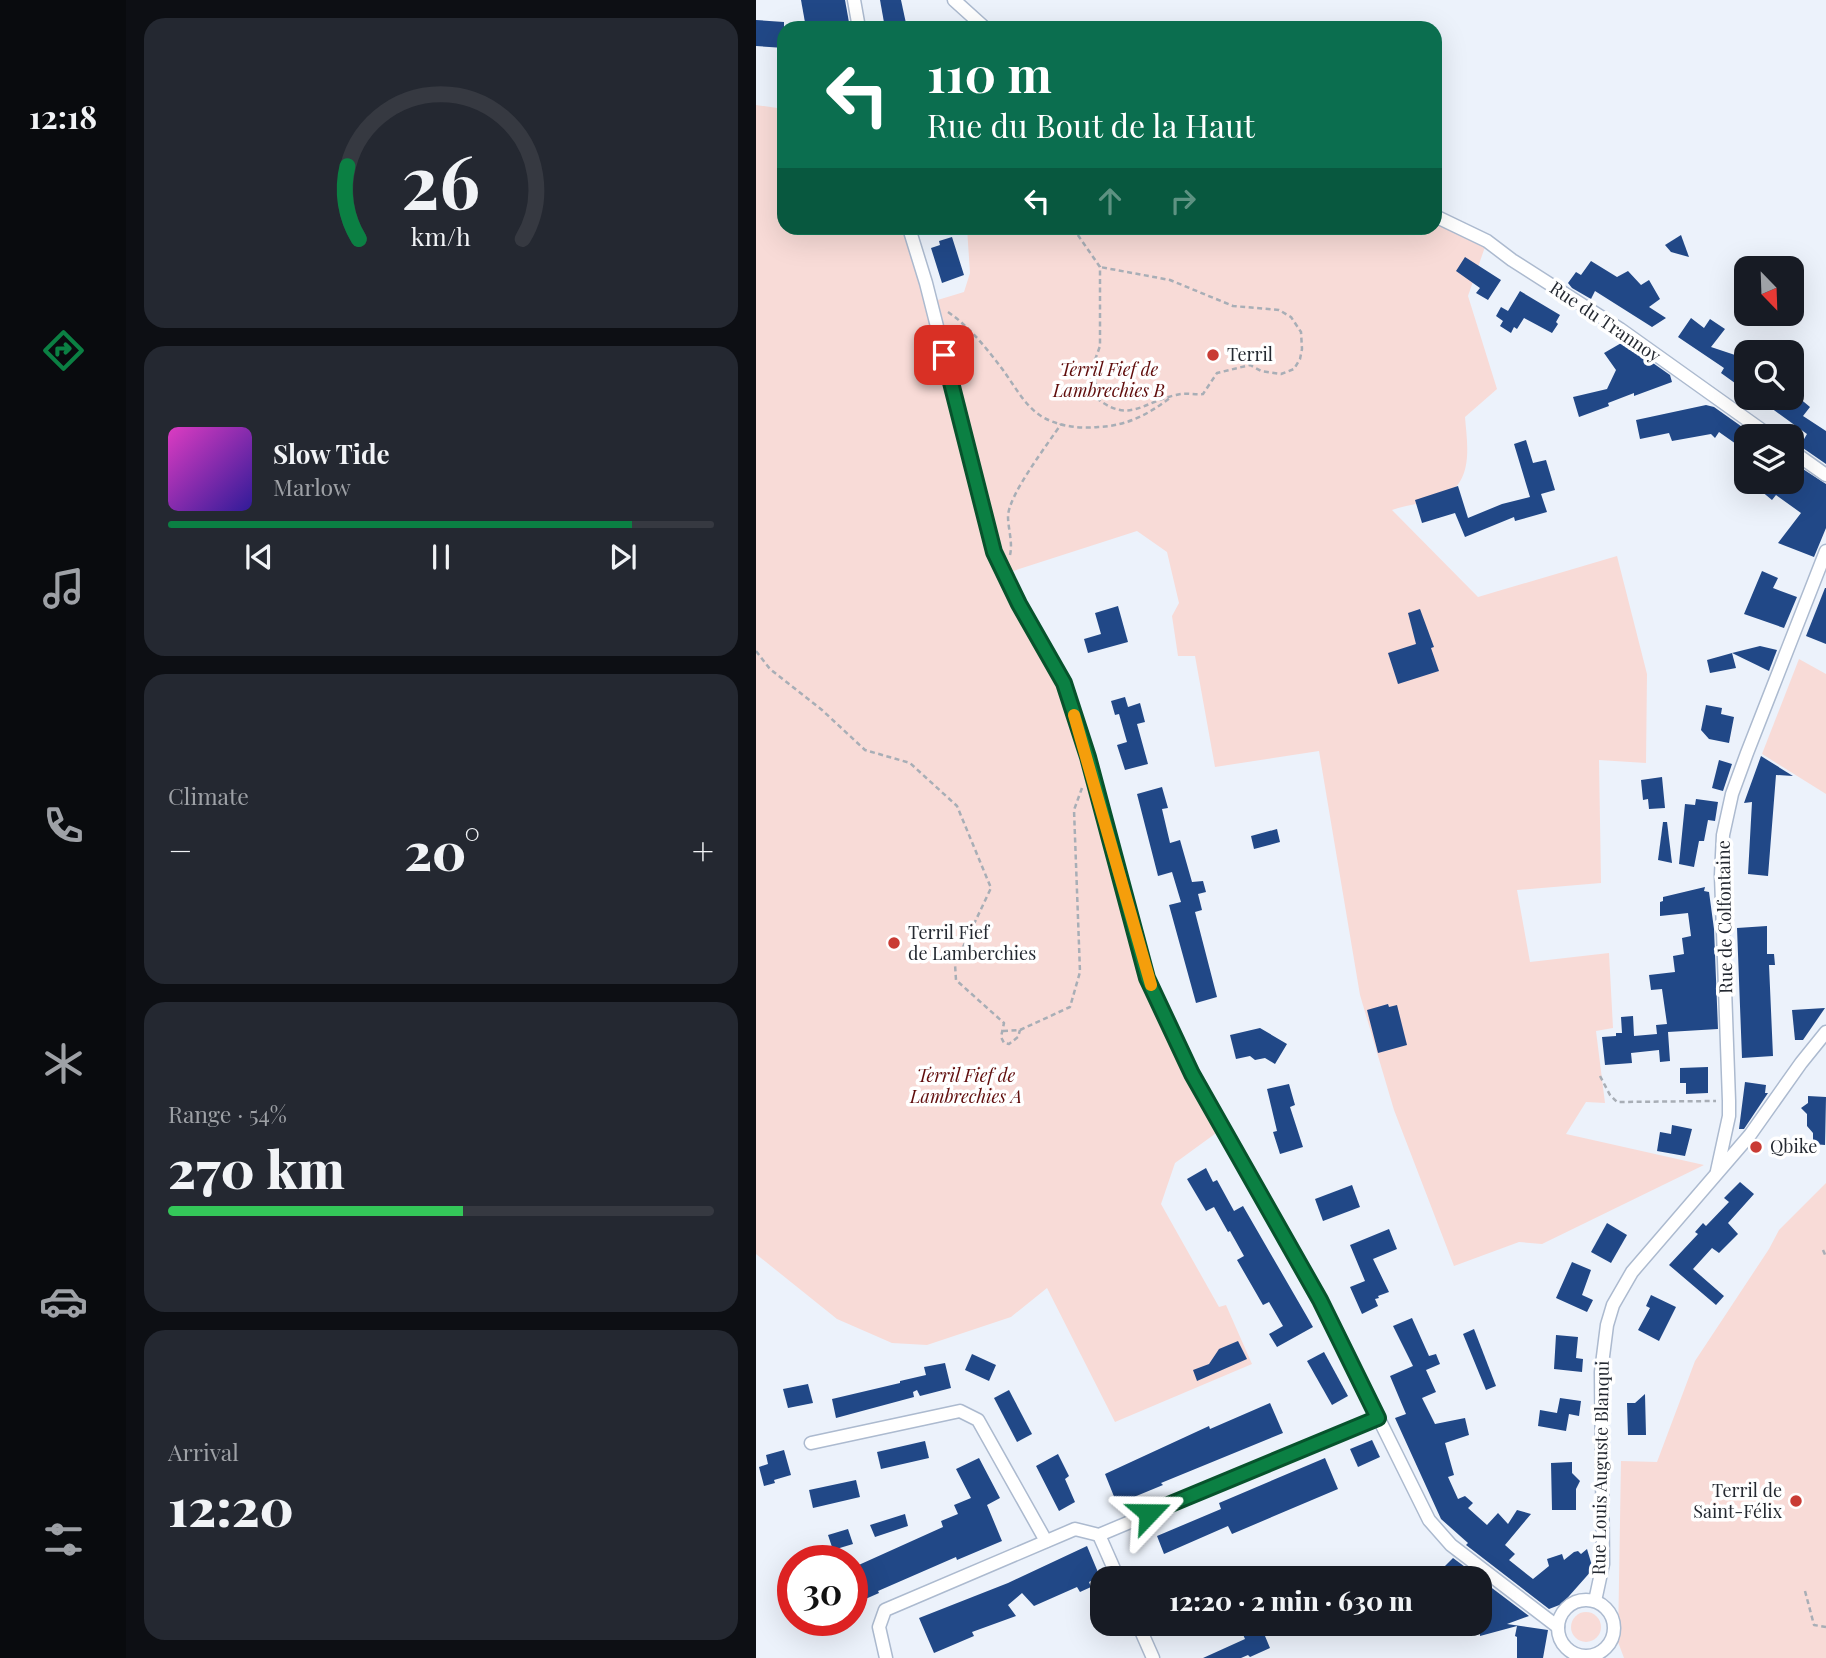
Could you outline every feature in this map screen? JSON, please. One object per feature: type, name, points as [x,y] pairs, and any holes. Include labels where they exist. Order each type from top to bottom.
[{"type":"street","points":[[854,0],[858,21]]},
{"type":"street","points":[[954,0],[977,21]]},
{"type":"street","name":"Rue du Trannoy","points":[[1442,219],[1487,241],[1753,424]]},
{"type":"street","points":[[911,235],[932,306],[994,552],[1064,683],[1088,757],[1147,978],[1170,1030],[1192,1074],[1320,1300],[1429,1520],[1451,1545],[1558,1627]]},
{"type":"street","points":[[1804,459],[1826,475]]},
{"type":"street","name":"Rue de Colfontaine","points":[[1716,1174],[1729,1116],[1721,874],[1723,835],[1732,794],[1826,551]]},
{"type":"street","name":"Rue Louis Auguste Blanqui","points":[[1595,1601],[1603,1564],[1601,1372],[1612,1305],[1632,1272],[1751,1135],[1826,1032]]},
{"type":"street","points":[[811,1443],[960,1411],[978,1420],[1046,1541]]},
{"type":"street","points":[[886,1658],[879,1627],[885,1610],[1075,1529],[1098,1535],[1378,1418]]},
{"type":"street","points":[[1098,1535],[1112,1566]]},
{"type":"street","points":[[1579,1601],[1595,1601],[1610,1613],[1614,1623],[1612,1638],[1596,1657],[1580,1656],[1565,1645],[1559,1636],[1558,1627],[1562,1612],[1579,1601]]},
{"type":"street","points":[[1143,1636],[1153,1658]]},
{"type":"street","points":[[1558,1658],[1565,1645]]},
{"type":"path","points":[[1078,235],[1100,267],[1100,346],[1095,360],[1095,381],[1099,400],[1114,410],[1133,411],[1141,405],[1174,395],[1203,394],[1217,373],[1250,365],[1281,373],[1294,369],[1300,359],[1301,332],[1291,317],[1279,310],[1233,306],[1170,280],[1100,267]]},
{"type":"path","points":[[932,306],[941,305],[965,324],[1039,415],[1061,424],[1083,428],[1127,423],[1150,414],[1174,395]]},
{"type":"path","points":[[1004,575],[1012,548],[1008,517],[1012,500],[1061,424]]},
{"type":"path","points":[[756,651],[770,669],[822,710],[865,750],[910,763],[957,806],[991,888],[955,964],[956,980],[1004,1023],[1001,1037],[1004,1043],[1009,1044],[1018,1037],[1020,1030]]},
{"type":"path","points":[[1003,1031],[1020,1030],[1070,1007],[1080,972],[1074,810],[1077,801]]},
{"type":"path","points":[[1600,1076],[1610,1095],[1618,1102],[1729,1101]]},
{"type":"path","points":[[1823,1250],[1826,1257]]},
{"type":"path","points":[[1805,1591],[1815,1625],[1826,1627]]},
{"type":"green space","points":[[756,105],[777,108],[777,235],[911,235],[931,302],[964,292],[970,273],[967,235],[1442,235],[1442,226],[1487,241],[1468,296],[1497,389],[1465,417],[1467,460],[1461,480],[1455,488],[1440,498],[1392,510],[1478,597],[1617,556],[1647,674],[1646,763],[1599,760],[1601,883],[1517,890],[1530,962],[1609,953],[1613,1028],[1596,1031],[1605,1103],[1586,1102],[1566,1134],[1704,1165],[1542,1244],[1519,1242],[1454,1266],[1394,1110],[1360,995],[1319,751],[1215,767],[1195,656],[1178,656],[1172,616],[1179,603],[1167,552],[1137,531],[1004,574],[1064,683],[1148,978],[1223,1128],[1175,1163],[1161,1204],[1219,1307],[1226,1305],[1252,1364],[1115,1422],[1047,1288],[1011,1317],[927,1345],[892,1343],[837,1319],[756,1254]]},
{"type":"green space","points":[[1799,659],[1826,674],[1826,794],[1762,754]]},
{"type":"green space","name":"Qbike","points":[[1826,1183],[1826,1658],[1624,1658],[1618,1642],[1621,1461],[1657,1462],[1695,1361],[1779,1230]]},
{"type":"green space","points":[[1586,1612],[1596,1617],[1601,1627],[1596,1637],[1586,1642],[1576,1637],[1571,1627],[1576,1617]]},
{"type":"building","points":[[801,0],[845,0],[849,21],[805,21]]},
{"type":"building","points":[[880,0],[901,0],[906,21],[884,21]]},
{"type":"building","points":[[756,20],[777,22],[777,48],[756,46]]},
{"type":"building","points":[[1681,235],[1689,257],[1671,252],[1665,245]]},
{"type":"building","points":[[952,237],[964,275],[942,283],[931,248],[940,245],[939,241]]},
{"type":"building","points":[[1465,257],[1501,280],[1488,300],[1476,293],[1480,288],[1456,271]]},
{"type":"building","points":[[1591,261],[1617,277],[1628,271],[1641,285],[1649,280],[1660,299],[1649,307],[1666,318],[1652,327],[1595,291],[1591,299],[1572,288],[1568,283],[1576,272],[1581,275]]},
{"type":"building","points":[[1520,291],[1560,315],[1552,333],[1524,318],[1511,333],[1500,326],[1503,321],[1496,316],[1501,307],[1508,311]]},
{"type":"building","points":[[1691,318],[1704,328],[1710,319],[1725,329],[1711,347],[1734,355],[1734,382],[1721,373],[1724,368],[1678,337]]},
{"type":"building","points":[[1623,342],[1670,375],[1672,382],[1634,396],[1634,393],[1579,417],[1573,397],[1607,389],[1616,370],[1604,353]]},
{"type":"building","points":[[1804,402],[1810,407],[1803,416],[1826,431],[1826,464],[1804,449],[1807,434],[1804,432],[1804,424],[1793,424],[1774,410],[1804,410]]},
{"type":"building","points":[[1706,405],[1714,407],[1738,424],[1734,424],[1734,443],[1719,432],[1715,438],[1711,434],[1672,441],[1669,433],[1640,439],[1636,420]]},
{"type":"building","points":[[1526,440],[1533,463],[1546,460],[1555,490],[1541,494],[1547,512],[1515,521],[1514,517],[1465,537],[1455,513],[1422,523],[1415,500],[1458,486],[1468,518],[1502,504],[1530,497],[1514,444]]},
{"type":"building","points":[[1804,470],[1826,484],[1826,528],[1814,557],[1778,543],[1801,513],[1776,495],[1772,500],[1765,494],[1804,494]]},
{"type":"building","points":[[1762,571],[1778,578],[1773,588],[1797,597],[1784,628],[1744,614]]},
{"type":"building","points":[[1826,588],[1826,644],[1806,636]]},
{"type":"building","points":[[1118,606],[1128,642],[1088,653],[1084,639],[1101,634],[1095,613]]},
{"type":"building","points":[[1420,609],[1434,647],[1431,648],[1439,671],[1398,684],[1388,653],[1416,644],[1408,613]]},
{"type":"building","points":[[1760,646],[1777,650],[1769,671],[1732,653]]},
{"type":"building","points":[[1732,653],[1736,668],[1710,673],[1707,660]]},
{"type":"building","points":[[1125,697],[1128,707],[1140,703],[1145,722],[1137,724],[1148,764],[1125,770],[1117,745],[1127,742],[1119,714],[1115,715],[1111,701]]},
{"type":"building","points":[[1706,705],[1722,708],[1721,714],[1734,717],[1729,743],[1709,739],[1701,730]]},
{"type":"building","points":[[1761,756],[1793,776],[1776,775],[1768,876],[1748,874],[1752,802],[1744,803]]},
{"type":"building","points":[[1719,760],[1732,764],[1723,791],[1712,788]]},
{"type":"building","points":[[1662,777],[1665,808],[1649,809],[1648,799],[1643,800],[1641,780]]},
{"type":"building","points":[[1162,787],[1168,808],[1162,809],[1170,843],[1180,840],[1192,882],[1203,881],[1206,892],[1198,894],[1202,910],[1195,912],[1217,997],[1196,1003],[1169,905],[1181,902],[1172,872],[1158,876],[1137,794]]},
{"type":"building","points":[[1696,799],[1718,802],[1715,821],[1708,820],[1704,841],[1699,841],[1694,867],[1679,864],[1685,804],[1695,805]]},
{"type":"building","points":[[1663,822],[1667,822],[1672,863],[1658,860]]},
{"type":"building","points":[[1277,829],[1280,842],[1254,849],[1251,836]]},
{"type":"building","points":[[1705,887],[1704,891],[1709,892],[1714,929],[1718,1029],[1668,1032],[1670,1061],[1660,1062],[1659,1050],[1631,1053],[1632,1063],[1605,1065],[1602,1037],[1622,1033],[1621,1017],[1633,1016],[1634,1036],[1657,1034],[1656,1025],[1667,1024],[1662,989],[1651,990],[1649,975],[1675,972],[1673,956],[1684,954],[1682,938],[1691,936],[1688,913],[1660,916],[1660,902],[1663,897]]},
{"type":"building","points":[[1767,926],[1767,954],[1774,954],[1775,965],[1769,965],[1773,1056],[1742,1058],[1737,928]]},
{"type":"building","points":[[1388,1004],[1389,1007],[1397,1005],[1407,1045],[1378,1053],[1367,1010]]},
{"type":"building","points":[[1825,1008],[1803,1040],[1795,1040],[1792,1010]]},
{"type":"building","points":[[1260,1028],[1287,1044],[1275,1064],[1265,1058],[1255,1060],[1250,1056],[1236,1059],[1230,1035]]},
{"type":"building","points":[[1708,1067],[1708,1093],[1686,1094],[1686,1083],[1680,1083],[1680,1068]]},
{"type":"building","points":[[1745,1082],[1766,1085],[1765,1093],[1768,1093],[1744,1129],[1739,1129]]},
{"type":"building","points":[[1289,1084],[1295,1105],[1290,1107],[1303,1147],[1280,1154],[1273,1132],[1277,1131],[1267,1089]]},
{"type":"building","points":[[1808,1096],[1826,1097],[1825,1145],[1813,1144],[1813,1133],[1807,1126],[1807,1114],[1801,1108],[1808,1103]]},
{"type":"building","points":[[1672,1125],[1692,1129],[1685,1156],[1657,1151],[1660,1132],[1671,1134]]},
{"type":"building","points":[[1206,1168],[1213,1182],[1217,1180],[1234,1211],[1243,1206],[1313,1327],[1277,1347],[1269,1334],[1283,1326],[1269,1302],[1263,1305],[1237,1260],[1244,1256],[1230,1231],[1228,1232],[1214,1207],[1206,1211],[1187,1179]]},
{"type":"building","points":[[1740,1182],[1754,1194],[1728,1223],[1738,1234],[1719,1253],[1712,1248],[1693,1269],[1724,1296],[1716,1305],[1669,1265],[1698,1234],[1695,1232],[1703,1223],[1706,1226],[1729,1202],[1724,1198]]},
{"type":"building","points":[[1352,1185],[1360,1207],[1323,1221],[1315,1199]]},
{"type":"building","points":[[1607,1223],[1627,1235],[1611,1263],[1591,1252]]},
{"type":"building","points":[[1389,1229],[1397,1249],[1373,1259],[1389,1292],[1375,1299],[1378,1306],[1362,1314],[1350,1287],[1365,1281],[1350,1245]]},
{"type":"building","points":[[1572,1262],[1591,1270],[1582,1295],[1593,1300],[1587,1312],[1556,1298]]},
{"type":"building","points":[[1651,1295],[1676,1307],[1659,1341],[1638,1330],[1650,1308],[1646,1306]]},
{"type":"building","points":[[1412,1318],[1429,1356],[1436,1354],[1440,1364],[1426,1370],[1436,1392],[1422,1398],[1435,1424],[1465,1418],[1469,1435],[1445,1443],[1454,1475],[1448,1477],[1458,1499],[1465,1496],[1473,1503],[1468,1508],[1487,1525],[1498,1513],[1508,1524],[1517,1510],[1531,1514],[1505,1545],[1515,1554],[1509,1560],[1533,1579],[1549,1566],[1547,1559],[1562,1554],[1564,1560],[1574,1552],[1581,1554],[1587,1549],[1593,1569],[1562,1604],[1549,1609],[1466,1545],[1468,1543],[1441,1519],[1395,1418],[1406,1414],[1390,1376],[1413,1366],[1393,1326]]},
{"type":"building","points":[[1474,1329],[1496,1386],[1486,1390],[1463,1334]]},
{"type":"building","points":[[1556,1335],[1578,1337],[1576,1358],[1583,1359],[1582,1372],[1554,1369]]},
{"type":"building","points":[[1238,1341],[1247,1359],[1197,1381],[1193,1370],[1209,1364],[1219,1349]]},
{"type":"building","points":[[1324,1352],[1348,1396],[1332,1405],[1307,1361]]},
{"type":"building","points":[[972,1354],[996,1365],[989,1381],[965,1370]]},
{"type":"building","points":[[945,1363],[951,1388],[920,1396],[917,1390],[913,1392],[914,1397],[836,1418],[832,1399],[926,1375],[924,1367]]},
{"type":"building","points":[[808,1384],[813,1403],[788,1408],[783,1389]]},
{"type":"building","points":[[1009,1390],[1032,1434],[1017,1442],[994,1398]]},
{"type":"building","points":[[1645,1394],[1646,1435],[1628,1435],[1627,1403],[1635,1403]]},
{"type":"building","points":[[1560,1398],[1581,1401],[1579,1416],[1569,1414],[1566,1431],[1538,1426],[1540,1410],[1557,1413]]},
{"type":"building","points":[[1270,1403],[1283,1433],[1117,1504],[1105,1474],[1209,1426],[1210,1429]]},
{"type":"building","points":[[1372,1440],[1380,1457],[1358,1467],[1350,1449]]},
{"type":"building","points":[[925,1441],[929,1458],[881,1469],[877,1452]]},
{"type":"building","points":[[784,1450],[791,1475],[764,1486],[759,1467],[768,1464],[766,1455]]},
{"type":"building","points":[[1058,1454],[1069,1476],[1065,1479],[1075,1502],[1059,1511],[1036,1466]]},
{"type":"building","points":[[979,1458],[1000,1498],[987,1505],[1002,1541],[957,1560],[956,1557],[868,1598],[868,1561],[943,1527],[941,1521],[958,1514],[954,1505],[971,1498],[956,1469]]},
{"type":"building","points":[[1325,1458],[1338,1489],[1232,1534],[1228,1526],[1164,1554],[1157,1536],[1221,1509],[1219,1503]]},
{"type":"building","points":[[1572,1462],[1572,1473],[1580,1481],[1576,1489],[1576,1510],[1552,1510],[1551,1463]]},
{"type":"building","points":[[856,1480],[860,1497],[813,1508],[809,1490]]},
{"type":"building","points":[[905,1514],[908,1526],[875,1537],[870,1525]]},
{"type":"building","points":[[848,1529],[853,1544],[831,1545],[828,1535]]},
{"type":"building","points":[[1087,1546],[1095,1566],[1090,1566],[1090,1587],[1080,1592],[1077,1587],[1034,1606],[1022,1593],[1008,1605],[1016,1616],[972,1632],[974,1636],[934,1653],[919,1618],[1008,1583]]},
{"type":"building","points":[[1453,1558],[1464,1566],[1445,1566]]},
{"type":"building","points":[[1492,1588],[1529,1616],[1507,1624],[1548,1630],[1543,1658],[1517,1658],[1517,1626],[1492,1633]]},
{"type":"building","points":[[1244,1636],[1265,1636],[1270,1648],[1250,1657],[1203,1658],[1245,1639]]},
{"type":"slow traffic","points":[[1074,715],[1151,985]]},
{"type":"place","name":"Terril","points":[[1213,355]]},
{"type":"place","name":"Terril Fief de Lamberchies","points":[[894,943]]},
{"type":"place","name":"Qbike","points":[[1756,1147]]},
{"type":"place","name":"Terril de Saint-Félix","points":[[1796,1501]]},
{"type":"route","points":[[944,355],[994,552],[1019,604],[1064,683],[1088,757],[1147,978],[1192,1074],[1320,1300],[1378,1418],[1149,1513]]},
{"type":"park label","name":"Terril Fief de Lambrechies B","points":[[1109,380]]},
{"type":"park label","name":"Terril Fief de Lambrechies A","points":[[966,1086]]}]
